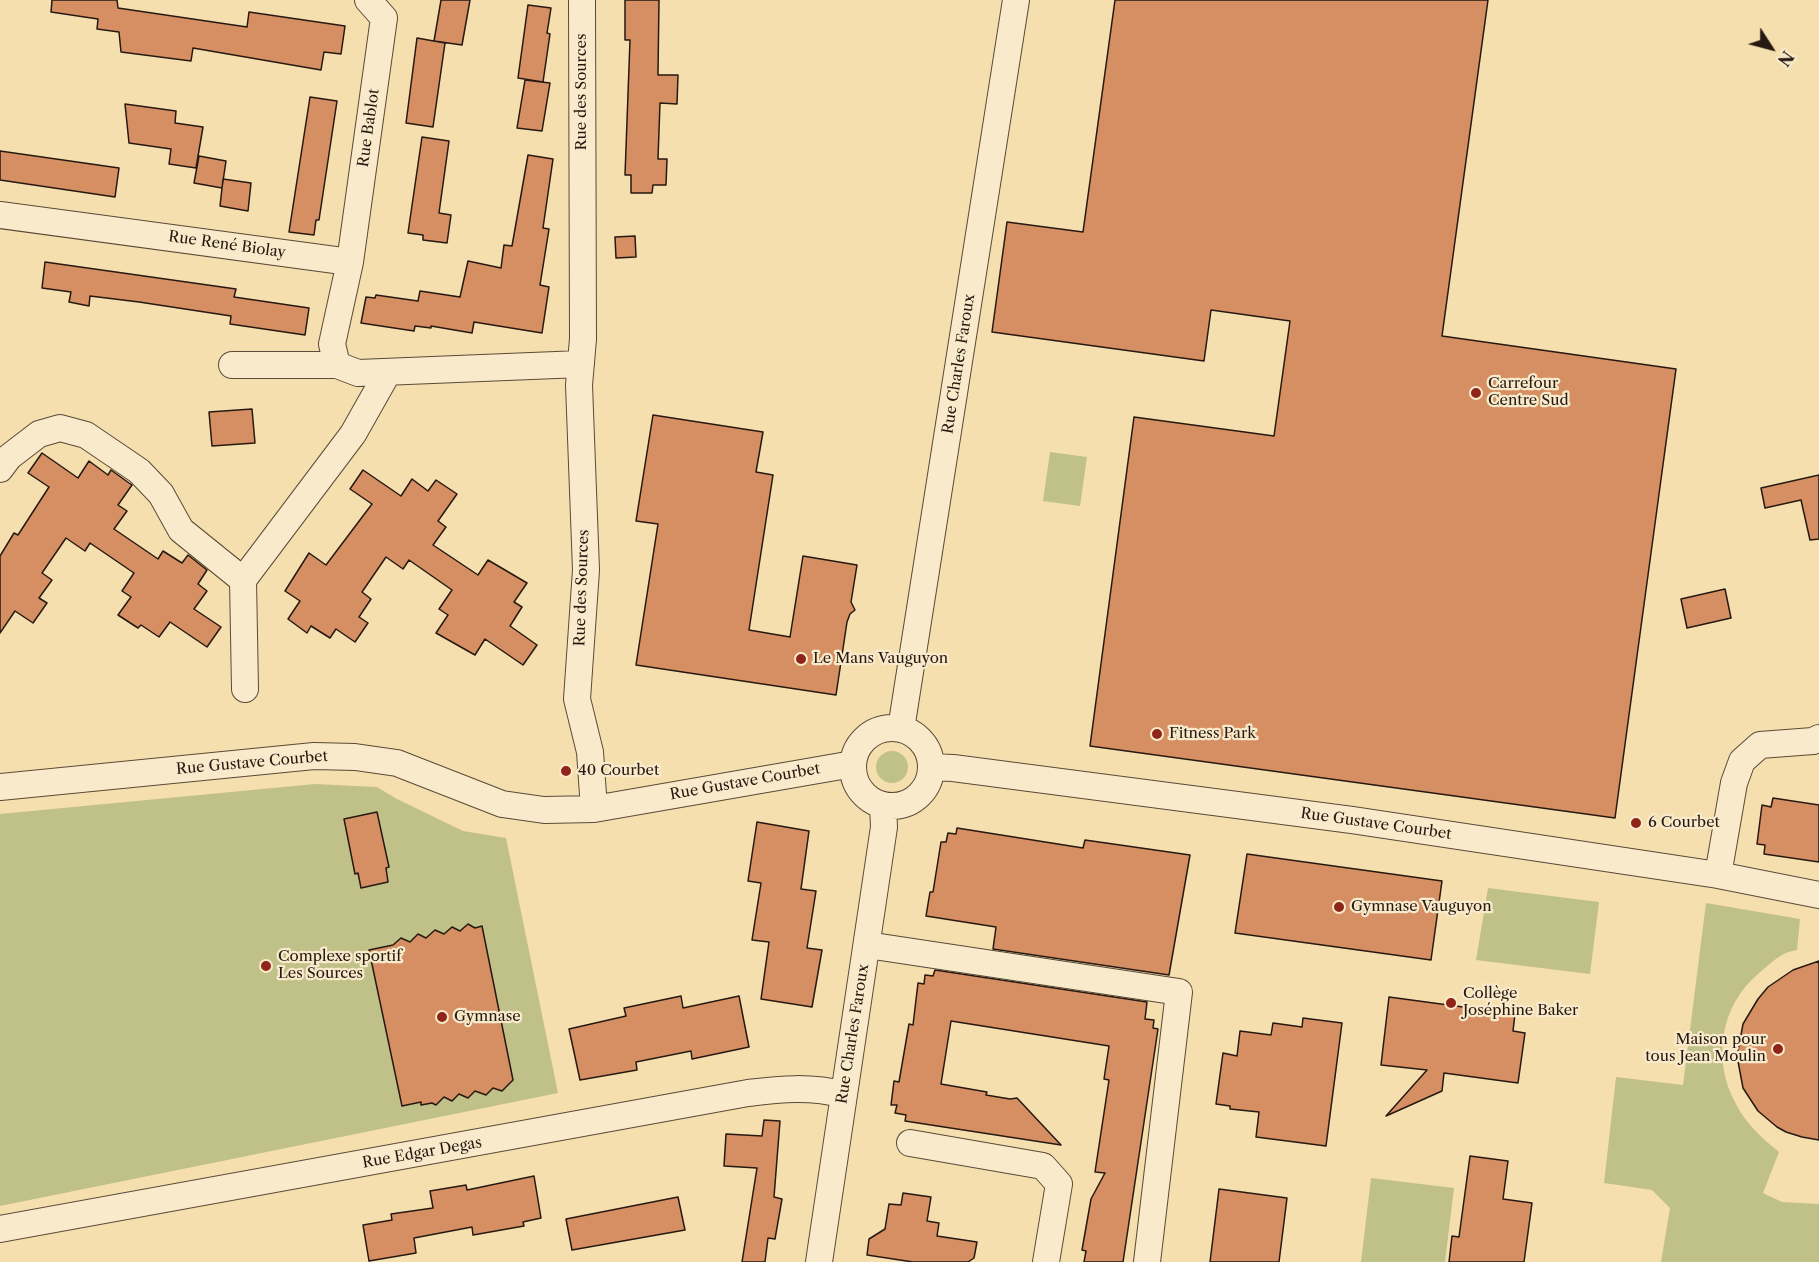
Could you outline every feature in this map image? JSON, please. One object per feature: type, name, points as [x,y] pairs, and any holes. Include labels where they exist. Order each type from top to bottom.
[{"type":"street","name":"Rue Bablot","points":[[350,262],[384,18],[368,0]]},
{"type":"street","name":"Rue des Sources","points":[[582,0],[583,339],[579,385],[586,570],[577,699],[590,752],[594,809]]},
{"type":"street","name":"Rue Charles Faroux","points":[[902,729],[1016,0]]},
{"type":"street","name":"Rue René Biolay","points":[[0,215],[350,262]]},
{"type":"street","points":[[337,364],[332,344],[350,262]]},
{"type":"street","points":[[231,364],[337,364],[358,373],[581,364]]},
{"type":"street","points":[[245,689],[243,580],[352,434],[388,372]]},
{"type":"street","points":[[0,469],[9,457],[39,434],[60,428],[86,435],[139,471],[161,494],[181,530],[243,580]]},
{"type":"street","points":[[885,728],[902,729],[914,734],[922,742],[929,755],[931,767],[927,783],[918,796],[907,803],[891,806],[875,803],[864,795],[855,782],[853,764],[855,753],[866,737],[874,732],[885,728]]},
{"type":"street","points":[[1718,875],[1734,783],[1742,761],[1760,745],[1813,741],[1819,738]]},
{"type":"street","name":"Rue Gustave Courbet","points":[[0,787],[314,756],[355,757],[397,763],[502,804],[544,810],[594,809],[853,764]]},
{"type":"street","name":"Rue Gustave Courbet","points":[[931,767],[1352,820],[1718,875],[1819,896]]},
{"type":"street","name":"Rue Charles Faroux","points":[[819,1262],[884,827],[883,805]]},
{"type":"street","points":[[867,945],[1179,992],[1147,1262]]},
{"type":"street","name":"Rue Edgar Degas","points":[[0,1229],[748,1093],[785,1088],[817,1088],[844,1095]]},
{"type":"street","points":[[910,1143],[1043,1166],[1059,1184],[1046,1262]]},
{"type":"green space","points":[[1050,452],[1087,457],[1080,506],[1043,501]]},
{"type":"green space","points":[[892,751],[904,755],[908,767],[904,779],[892,783],[880,779],[876,767],[880,755]]},
{"type":"green space","name":"Complexe sportif Les Sources","points":[[315,784],[377,787],[463,831],[506,838],[558,1093],[0,1206],[0,814]]},
{"type":"green space","points":[[1488,888],[1599,902],[1590,974],[1476,960]]},
{"type":"green space","points":[[1706,903],[1800,919],[1797,950],[1786,953],[1772,962],[1745,987],[1735,1002],[1728,1018],[1722,1052],[1728,1087],[1736,1104],[1755,1130],[1779,1152],[1763,1193],[1782,1202],[1819,1204],[1819,1262],[1661,1262],[1670,1208],[1652,1190],[1604,1183],[1616,1077],[1683,1085]]},
{"type":"green space","points":[[1371,1178],[1454,1188],[1445,1262],[1361,1262]]},
{"type":"building","points":[[52,0],[117,0],[118,8],[247,27],[249,12],[345,26],[341,54],[324,52],[321,70],[193,48],[191,61],[121,52],[119,32],[97,29],[98,19],[51,12]]},
{"type":"building","points":[[441,0],[470,0],[462,45],[434,41]]},
{"type":"building","points":[[625,0],[659,0],[658,75],[678,75],[677,104],[660,103],[658,159],[667,159],[666,185],[653,185],[652,193],[631,193],[631,175],[625,175],[630,40],[625,40]]},
{"type":"building","name":"Carrefour Centre Sud","points":[[1115,0],[1488,0],[1442,336],[1676,369],[1615,818],[1090,746],[1134,417],[1274,436],[1290,321],[1211,310],[1204,361],[992,332],[1007,222],[1083,232]]},
{"type":"building","points":[[528,5],[551,8],[547,33],[550,34],[543,82],[518,78]]},
{"type":"building","points":[[417,38],[445,43],[433,127],[406,123]]},
{"type":"building","points":[[525,80],[550,83],[542,131],[517,128]]},
{"type":"building","points":[[310,97],[337,101],[319,220],[316,220],[314,235],[289,232]]},
{"type":"building","points":[[125,104],[176,111],[175,123],[203,127],[196,168],[169,164],[171,149],[129,143]]},
{"type":"building","points":[[422,137],[449,141],[439,213],[451,215],[447,243],[423,240],[423,235],[408,233]]},
{"type":"building","points":[[0,151],[119,168],[115,197],[0,180]]},
{"type":"building","points":[[528,155],[553,159],[543,228],[549,229],[540,285],[549,287],[542,333],[474,322],[472,333],[431,326],[431,328],[415,326],[414,331],[361,323],[366,297],[375,298],[376,295],[418,301],[420,291],[460,297],[468,261],[501,268],[504,245],[512,246]]},
{"type":"building","points":[[199,156],[226,161],[222,188],[194,183]]},
{"type":"building","points":[[223,179],[251,183],[248,211],[220,206]]},
{"type":"building","points":[[635,236],[636,257],[616,258],[615,237]]},
{"type":"building","points":[[45,262],[236,289],[234,297],[309,308],[305,335],[230,324],[231,316],[139,302],[90,296],[89,306],[69,302],[71,292],[42,288]]},
{"type":"building","points":[[252,409],[255,443],[212,446],[209,412]]},
{"type":"building","points":[[653,415],[763,432],[756,472],[773,475],[749,630],[790,637],[803,556],[857,565],[851,602],[855,610],[850,614],[847,622],[836,695],[636,665],[658,524],[636,521]]},
{"type":"building","points":[[42,453],[78,478],[89,461],[108,475],[111,470],[132,485],[118,505],[127,511],[114,529],[158,559],[163,551],[182,563],[188,555],[207,570],[198,584],[207,591],[194,609],[221,627],[207,647],[170,622],[159,637],[141,625],[138,628],[118,615],[131,597],[122,591],[134,573],[90,543],[85,551],[66,538],[42,573],[52,580],[39,598],[47,603],[33,623],[15,611],[0,633],[0,556],[14,533],[18,535],[49,487],[28,473]]},
{"type":"building","points":[[363,470],[401,496],[412,479],[428,491],[436,480],[457,494],[438,521],[446,527],[433,545],[478,575],[488,560],[527,583],[514,602],[522,607],[510,626],[537,645],[523,665],[485,639],[475,655],[436,633],[448,615],[439,609],[452,590],[409,560],[403,569],[386,557],[362,592],[371,599],[359,617],[368,623],[355,642],[336,629],[330,638],[311,626],[307,633],[288,619],[300,601],[285,591],[309,553],[326,565],[372,504],[350,489]]},
{"type":"building","points":[[1819,475],[1819,539],[1810,540],[1801,500],[1765,508],[1761,488]]},
{"type":"building","points":[[1725,589],[1731,618],[1687,628],[1681,599]]},
{"type":"building","points":[[1773,798],[1819,805],[1819,862],[1764,854],[1765,845],[1757,844],[1762,805],[1771,807]]},
{"type":"building","points":[[377,812],[389,867],[386,868],[388,882],[361,888],[358,873],[355,874],[344,819]]},
{"type":"building","points":[[757,822],[809,831],[801,889],[816,891],[807,948],[822,950],[812,1007],[761,999],[769,942],[752,940],[761,883],[748,881]]},
{"type":"building","points":[[957,828],[1083,848],[1085,840],[1190,855],[1169,975],[993,949],[996,927],[926,916],[930,892],[933,892],[941,842],[946,842],[948,833],[956,834]]},
{"type":"building","name":"Gymnase Vauguyon","points":[[1247,854],[1442,881],[1431,960],[1235,933]]},
{"type":"building","name":"Gymnase","points":[[468,924],[475,928],[482,926],[513,1080],[502,1091],[493,1088],[486,1095],[475,1091],[468,1098],[459,1094],[452,1101],[444,1097],[436,1105],[432,1103],[421,1105],[421,1102],[402,1106],[369,950],[393,945],[401,938],[410,942],[418,934],[426,938],[435,930],[444,934],[452,927],[460,931]]},
{"type":"building","name":"Maison pour tous Jean Moulin","points":[[1819,961],[1819,1140],[1786,1132],[1758,1111],[1743,1088],[1737,1056],[1743,1024],[1768,987],[1793,970]]},
{"type":"building","points":[[935,970],[1147,1002],[1145,1019],[1154,1020],[1153,1028],[1158,1029],[1123,1262],[1084,1262],[1086,1251],[1082,1250],[1091,1199],[1105,1173],[1095,1172],[1109,1080],[1104,1079],[1109,1046],[951,1021],[941,1084],[987,1092],[986,1095],[1017,1098],[1061,1145],[905,1121],[906,1115],[895,1113],[897,1105],[891,1105],[894,1081],[899,1082],[909,1024],[913,1025],[918,983],[924,984],[925,975],[933,976]]},
{"type":"building","points":[[681,996],[683,1008],[739,996],[749,1047],[692,1059],[691,1051],[636,1062],[637,1070],[580,1080],[569,1029],[626,1016],[624,1008]]},
{"type":"building","points":[[1389,997],[1515,1014],[1513,1031],[1525,1033],[1518,1083],[1444,1073],[1442,1091],[1386,1116],[1427,1070],[1381,1065]]},
{"type":"building","points":[[1303,1018],[1342,1023],[1326,1146],[1256,1137],[1259,1112],[1230,1109],[1230,1106],[1216,1104],[1223,1053],[1237,1056],[1240,1031],[1271,1035],[1273,1023],[1302,1027]]},
{"type":"building","points":[[764,1120],[780,1121],[774,1197],[782,1199],[775,1239],[768,1238],[765,1262],[742,1262],[757,1168],[724,1166],[726,1134],[762,1136]]},
{"type":"building","points":[[1470,1156],[1508,1161],[1503,1199],[1532,1203],[1524,1262],[1449,1262],[1452,1236],[1459,1237]]},
{"type":"building","points":[[534,1176],[541,1218],[523,1222],[524,1226],[473,1235],[472,1227],[414,1238],[416,1253],[369,1261],[363,1225],[392,1220],[391,1214],[433,1208],[430,1191],[466,1185],[467,1190]]},
{"type":"building","points":[[1219,1189],[1287,1198],[1279,1262],[1210,1262]]},
{"type":"building","points":[[903,1193],[931,1197],[927,1221],[939,1223],[937,1236],[977,1242],[974,1258],[968,1262],[913,1262],[867,1255],[869,1239],[885,1229],[889,1204],[901,1205]]},
{"type":"building","points":[[678,1197],[685,1230],[572,1250],[566,1219]]},
{"type":"place","name":"Carrefour Centre Sud","points":[[1476,393]]},
{"type":"place","name":"Le Mans Vauguyon","points":[[801,659]]},
{"type":"place","name":"Fitness Park","points":[[1157,734]]},
{"type":"place","name":"40 Courbet","points":[[566,771]]},
{"type":"place","name":"6 Courbet","points":[[1636,823]]},
{"type":"place","name":"Gymnase Vauguyon","points":[[1339,907]]},
{"type":"place","name":"Complexe sportif Les Sources","points":[[266,966]]},
{"type":"place","name":"Collège Joséphine Baker","points":[[1451,1003]]},
{"type":"place","name":"Gymnase","points":[[442,1017]]},
{"type":"place","name":"Maison pour tous Jean Moulin","points":[[1778,1049]]}]
